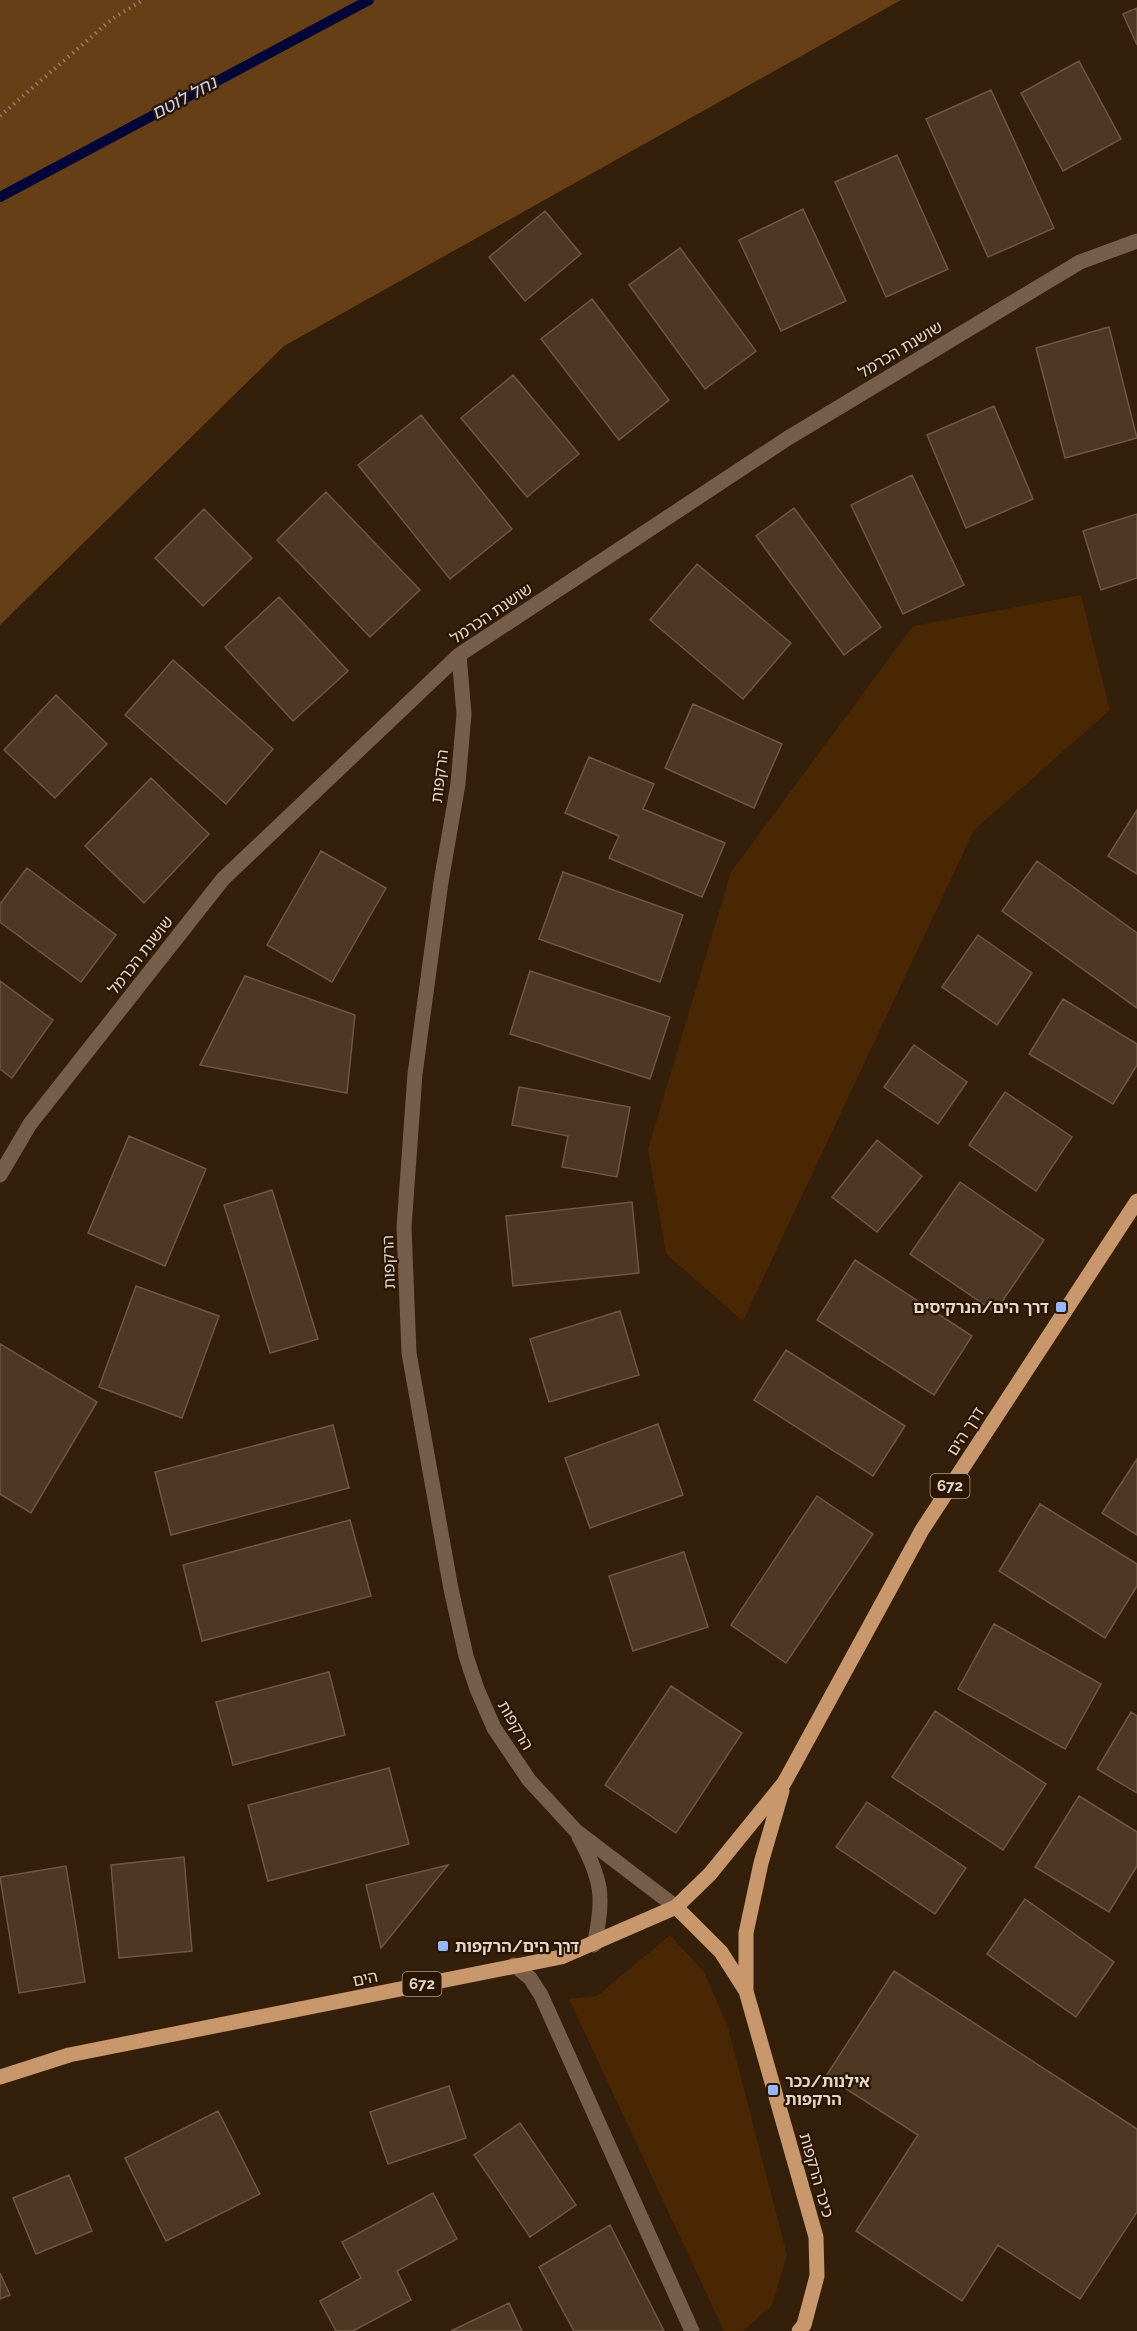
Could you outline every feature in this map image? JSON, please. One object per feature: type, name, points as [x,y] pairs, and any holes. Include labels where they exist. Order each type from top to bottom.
[{"type":"main road","name":"דרך הים","points":[[784,1783],[922,1530],[1137,1201]]},
{"type":"main road","name":"הים","points":[[0,2077],[69,2055],[561,1957],[676,1907],[710,1874],[784,1783]]},
{"type":"main road","name":"כיכר הרקפות","points":[[784,1783],[761,1863],[746,1933],[746,1991],[816,2237],[817,2276],[804,2325],[799,2331]]},
{"type":"main road","points":[[676,1907],[720,1952],[746,1991]]},
{"type":"street","name":"שושנת הכרמל","points":[[0,1175],[30,1124],[223,879],[459,655],[788,438],[1080,262],[1137,241]]},
{"type":"street","name":"הרקפות","points":[[459,655],[464,714],[458,784],[441,882],[415,1074],[404,1227],[409,1353],[451,1589],[466,1656],[494,1728],[529,1780],[576,1831],[676,1907]]},
{"type":"street","name":"הרקפות","points":[[576,1831],[592,1861],[600,1884],[601,1914],[594,1944]]},
{"type":"street","points":[[514,1965],[530,1978],[541,1995],[692,2331]]},
{"type":"path","points":[[0,116],[112,19],[143,0]]},
{"type":"shaded area","points":[[0,0],[901,0],[284,346],[0,625]]},
{"type":"shaded area","points":[[1081,595],[1110,710],[974,830],[743,1321],[666,1254],[648,1149],[731,872],[913,626]]},
{"type":"shaded area","points":[[670,1935],[704,1972],[727,2024],[787,2255],[772,2305],[743,2331],[724,2331],[569,1999],[597,1996]]},
{"type":"building","points":[[1137,8],[1137,45],[1123,14]]},
{"type":"building","points":[[1079,61],[1121,139],[1063,171],[1021,93]]},
{"type":"building","points":[[991,90],[1054,228],[988,257],[926,119]]},
{"type":"building","points":[[897,155],[948,269],[886,297],[835,182]]},
{"type":"building","points":[[803,209],[846,301],[781,331],[739,240]]},
{"type":"building","points":[[545,211],[581,254],[525,301],[489,257]]},
{"type":"building","points":[[680,248],[756,351],[705,389],[629,285]]},
{"type":"building","points":[[592,299],[669,400],[619,440],[541,339]]},
{"type":"building","points":[[1109,327],[1137,438],[1065,458],[1036,348]]},
{"type":"building","points":[[513,375],[579,454],[527,497],[461,418]]},
{"type":"building","points":[[994,406],[1033,499],[966,528],[927,435]]},
{"type":"building","points":[[421,415],[512,529],[450,579],[358,465]]},
{"type":"building","points":[[912,475],[964,585],[903,614],[851,505]]},
{"type":"building","points":[[326,492],[420,590],[370,637],[277,540]]},
{"type":"building","points":[[794,508],[881,627],[844,655],[756,536]]},
{"type":"building","points":[[204,509],[252,558],[203,606],[155,558]]},
{"type":"building","points":[[1137,514],[1137,578],[1101,590],[1083,531]]},
{"type":"building","points":[[697,564],[791,643],[743,699],[650,620]]},
{"type":"building","points":[[279,597],[348,671],[293,721],[225,647]]},
{"type":"building","points":[[173,660],[273,749],[226,804],[125,715]]},
{"type":"building","points":[[56,695],[107,744],[55,798],[4,750]]},
{"type":"building","points":[[693,704],[782,744],[754,808],[665,768]]},
{"type":"building","points":[[589,757],[654,784],[643,809],[725,843],[702,897],[609,858],[619,836],[565,813]]},
{"type":"building","points":[[151,778],[209,834],[144,903],[85,846]]},
{"type":"building","points":[[1137,810],[1137,874],[1108,856]]},
{"type":"building","points":[[321,851],[386,888],[332,982],[267,945]]},
{"type":"building","points":[[1037,861],[1137,933],[1137,1008],[1002,911]]},
{"type":"building","points":[[27,868],[116,935],[81,982],[0,922],[0,904]]},
{"type":"building","points":[[563,872],[683,915],[660,982],[539,939]]},
{"type":"building","points":[[978,935],[1032,973],[997,1025],[942,987]]},
{"type":"building","points":[[530,971],[670,1017],[650,1079],[510,1034]]},
{"type":"building","points":[[245,976],[355,1015],[347,1093],[200,1065]]},
{"type":"building","points":[[0,981],[53,1020],[12,1078],[0,1069]]},
{"type":"building","points":[[1063,999],[1137,1044],[1137,1065],[1113,1104],[1029,1054]]},
{"type":"building","points":[[914,1045],[967,1082],[938,1124],[884,1087]]},
{"type":"building","points":[[519,1087],[630,1107],[617,1177],[562,1167],[568,1136],[512,1125]]},
{"type":"building","points":[[1005,1092],[1072,1137],[1036,1191],[969,1145]]},
{"type":"building","points":[[129,1136],[206,1169],[165,1266],[88,1233]]},
{"type":"building","points":[[877,1140],[922,1176],[877,1232],[832,1197]]},
{"type":"building","points":[[960,1182],[1044,1240],[995,1312],[910,1254]]},
{"type":"building","points":[[272,1190],[318,1339],[270,1353],[224,1205]]},
{"type":"building","points":[[632,1202],[639,1273],[513,1286],[506,1216]]},
{"type":"building","points":[[855,1260],[972,1336],[934,1395],[817,1320]]},
{"type":"building","points":[[136,1286],[219,1316],[182,1418],[99,1387]]},
{"type":"building","points":[[620,1311],[639,1375],[549,1402],[530,1339]]},
{"type":"building","points":[[0,1344],[97,1402],[31,1513],[0,1494]]},
{"type":"building","points":[[786,1350],[905,1426],[873,1476],[754,1400]]},
{"type":"building","points":[[658,1424],[683,1495],[590,1528],[565,1458]]},
{"type":"building","points":[[333,1425],[349,1488],[171,1535],[155,1472]]},
{"type":"building","points":[[1137,1459],[1137,1535],[1102,1513]]},
{"type":"building","points":[[817,1496],[873,1534],[786,1663],[731,1625]]},
{"type":"building","points":[[1040,1504],[1137,1564],[1137,1586],[1105,1638],[999,1571]]},
{"type":"building","points":[[350,1520],[371,1596],[202,1641],[183,1565]]},
{"type":"building","points":[[684,1552],[708,1627],[633,1651],[609,1576]]},
{"type":"building","points":[[994,1624],[1101,1684],[1065,1749],[958,1689]]},
{"type":"building","points":[[329,1672],[345,1735],[233,1765],[216,1702]]},
{"type":"building","points":[[671,1686],[742,1733],[676,1833],[605,1785]]},
{"type":"building","points":[[935,1711],[1046,1784],[1003,1850],[892,1777]]},
{"type":"building","points":[[1131,1712],[1137,1716],[1137,1793],[1097,1769]]},
{"type":"building","points":[[389,1768],[409,1844],[268,1881],[248,1805]]},
{"type":"building","points":[[1079,1796],[1137,1832],[1137,1866],[1109,1912],[1035,1867]]},
{"type":"building","points":[[867,1802],[966,1868],[935,1914],[836,1847]]},
{"type":"building","points":[[184,1857],[192,1951],[119,1958],[111,1865]]},
{"type":"building","points":[[448,1865],[381,1948],[366,1885]]},
{"type":"building","points":[[66,1866],[85,1982],[19,1993],[0,1877]]},
{"type":"building","points":[[1025,1899],[1114,1962],[1076,2017],[987,1954]]},
{"type":"building","points":[[894,1971],[1137,2129],[1137,2212],[1080,2299],[998,2245],[962,2301],[856,2231],[918,2135],[826,2076]]},
{"type":"building","points":[[449,2086],[466,2138],[388,2164],[370,2112]]},
{"type":"building","points":[[218,2111],[260,2194],[166,2241],[125,2158]]},
{"type":"building","points":[[520,2123],[576,2205],[530,2237],[474,2155]]},
{"type":"building","points":[[69,2175],[92,2231],[36,2254],[13,2198]]},
{"type":"building","points":[[433,2193],[457,2239],[397,2271],[411,2300],[353,2331],[336,2331],[320,2301],[361,2278],[342,2242]]},
{"type":"building","points":[[610,2225],[664,2331],[574,2331],[539,2267]]},
{"type":"building","points":[[0,2273],[10,2295],[0,2299]]},
{"type":"building","points":[[509,2303],[522,2331],[451,2331]]},
{"type":"waterway","name":"נחל לוטם","points":[[0,197],[369,0]]},
{"type":"place","name":"דרך הים/הנרקיסים","points":[[1061,1307]]},
{"type":"place","name":"דרך הים/הרקפות","points":[[443,1946]]},
{"type":"place","name":"אילנות/ככר הרקפות","points":[[773,2090]]}]
